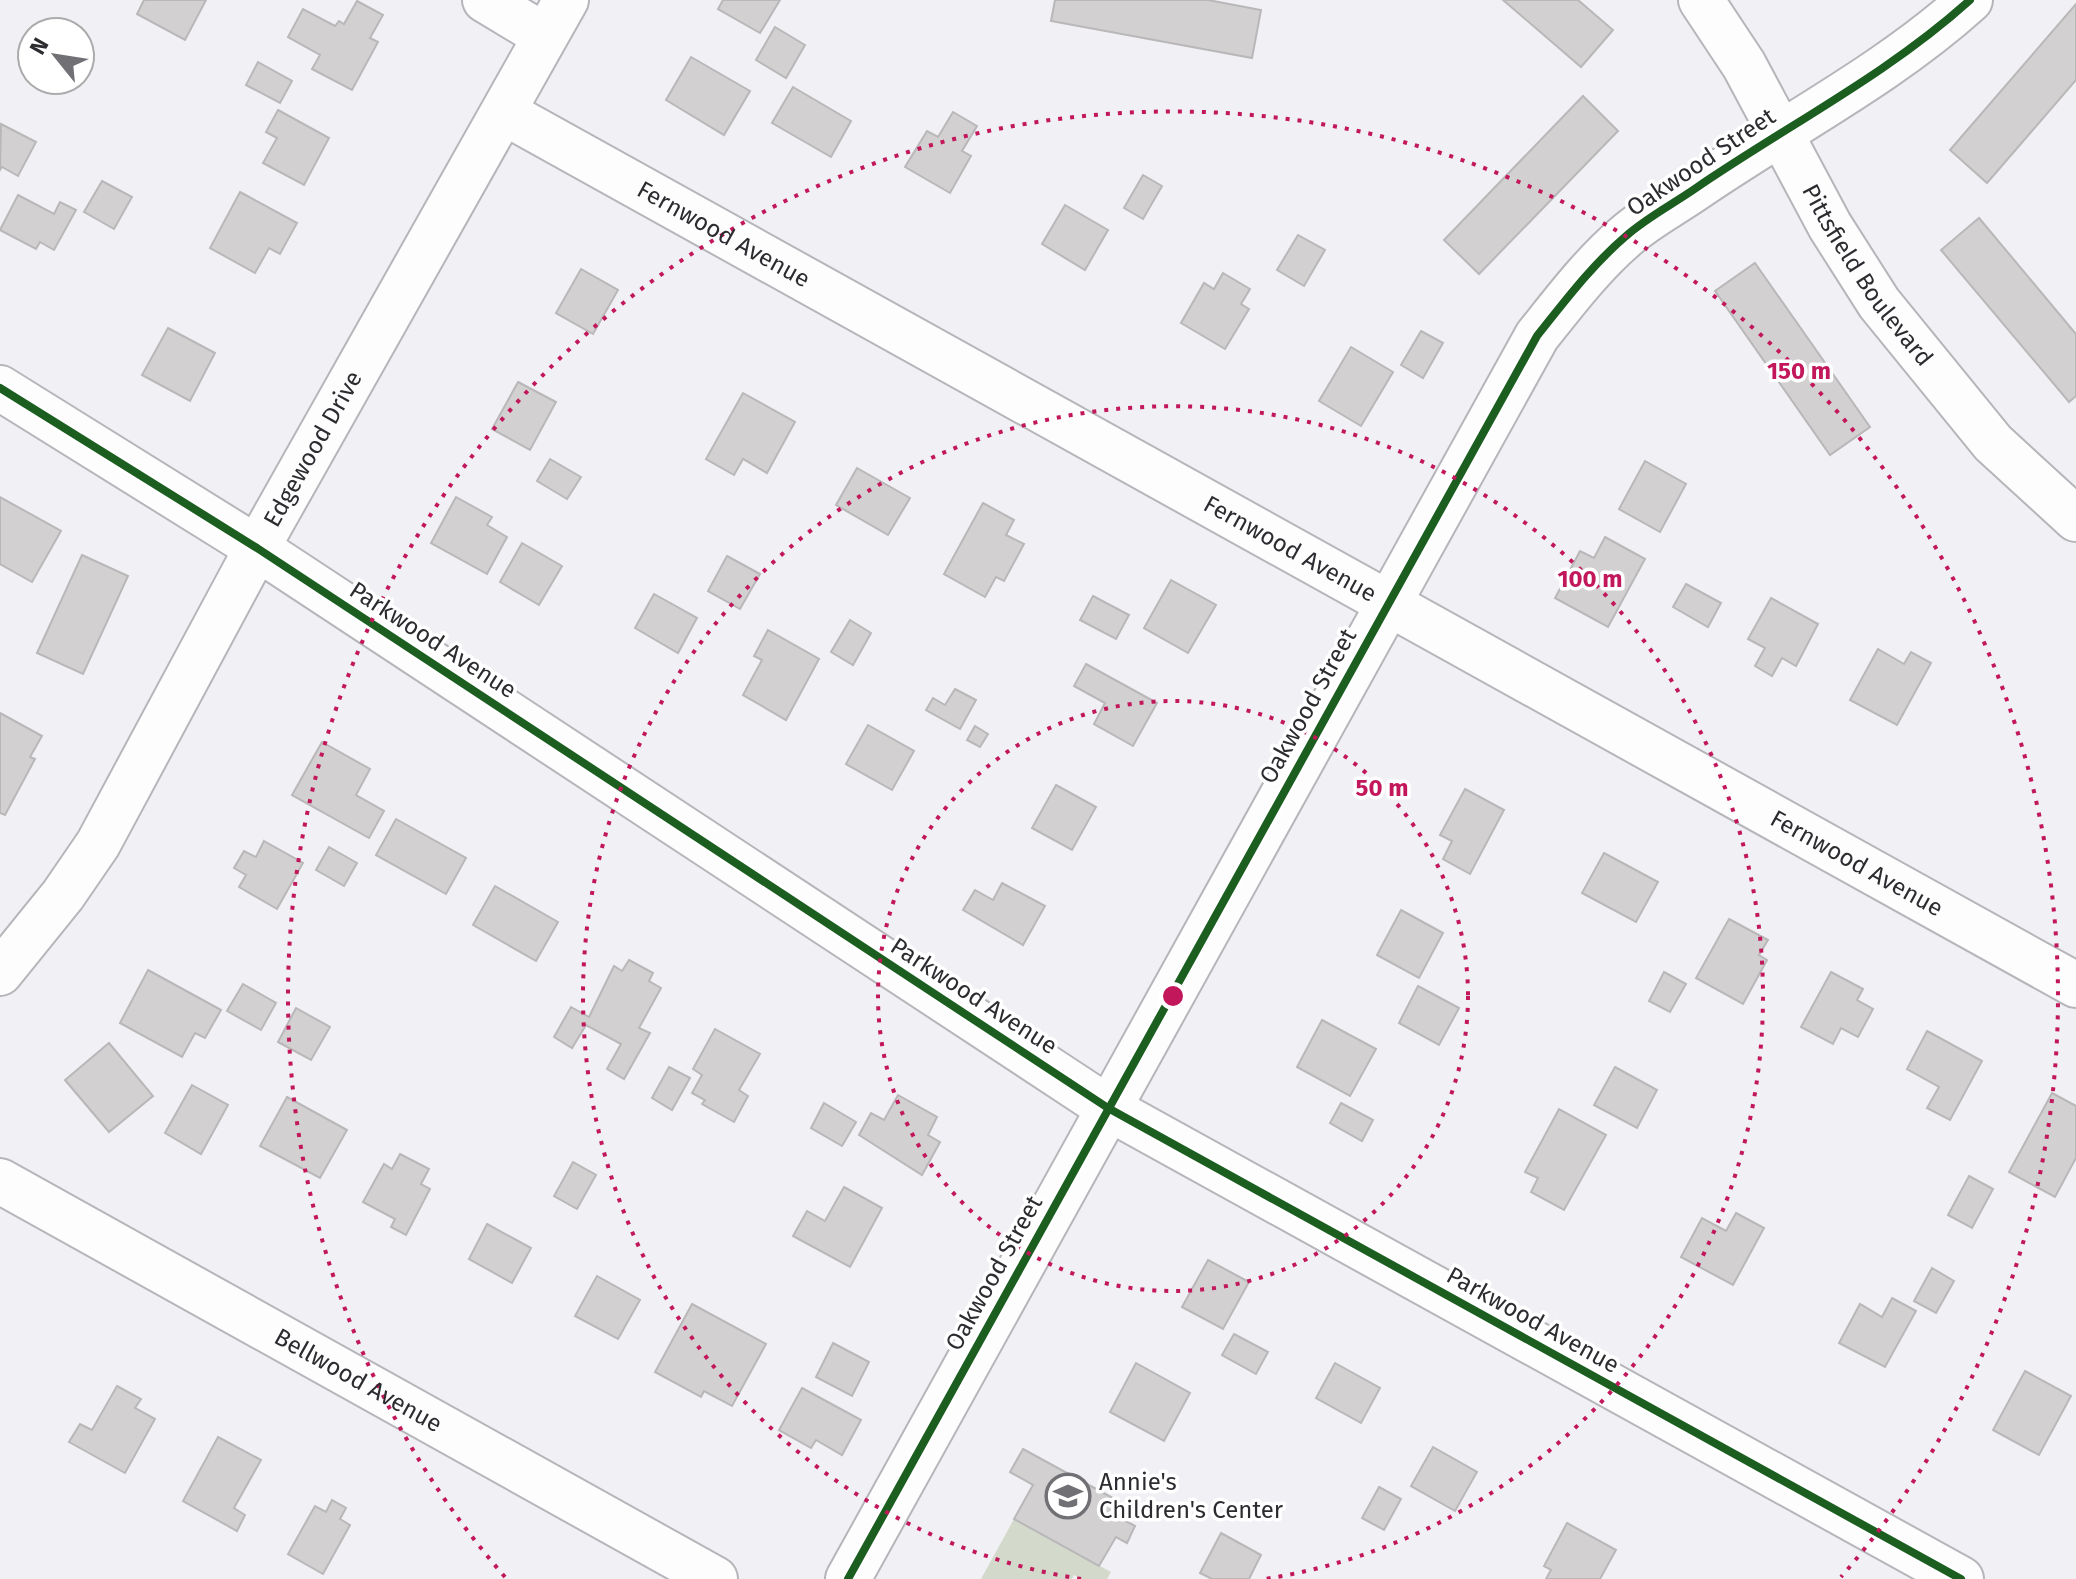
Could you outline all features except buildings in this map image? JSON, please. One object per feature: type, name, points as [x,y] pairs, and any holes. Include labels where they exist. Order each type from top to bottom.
[{"type":"street","points":[[485,0],[556,18]]},
{"type":"street","name":"Pittsfield Boulevard","points":[[1701,0],[1744,65],[1830,226],[1887,314],[1993,443],[2076,519]]},
{"type":"street","name":"Oakwood Street","points":[[848,1579],[1537,336],[1578,284],[1627,235],[1778,132],[1834,103],[1932,34],[1970,0]]},
{"type":"street","name":"Edgewood Drive","points":[[0,973],[63,895],[98,844],[257,548],[556,18]]},
{"type":"street","name":"Fernwood Avenue","points":[[505,113],[2076,985]]},
{"type":"street","name":"Parkwood Avenue","points":[[0,388],[257,548],[1108,1108],[1961,1579]]},
{"type":"street","name":"Bellwood Avenue","points":[[0,1181],[715,1579]]},
{"type":"shaded area","points":[[1014,1519],[1111,1572],[1107,1579],[1081,1579],[1074,1575],[1072,1579],[981,1579]]},
{"type":"cycle path","points":[[848,1579],[1537,336],[1590,271],[1634,229],[1871,76],[1970,0]]},
{"type":"cycle path","points":[[0,388],[257,548],[1108,1108],[1961,1579]]},
{"type":"place","name":"Annie's Children's Center","points":[[1068,1496]]}]
